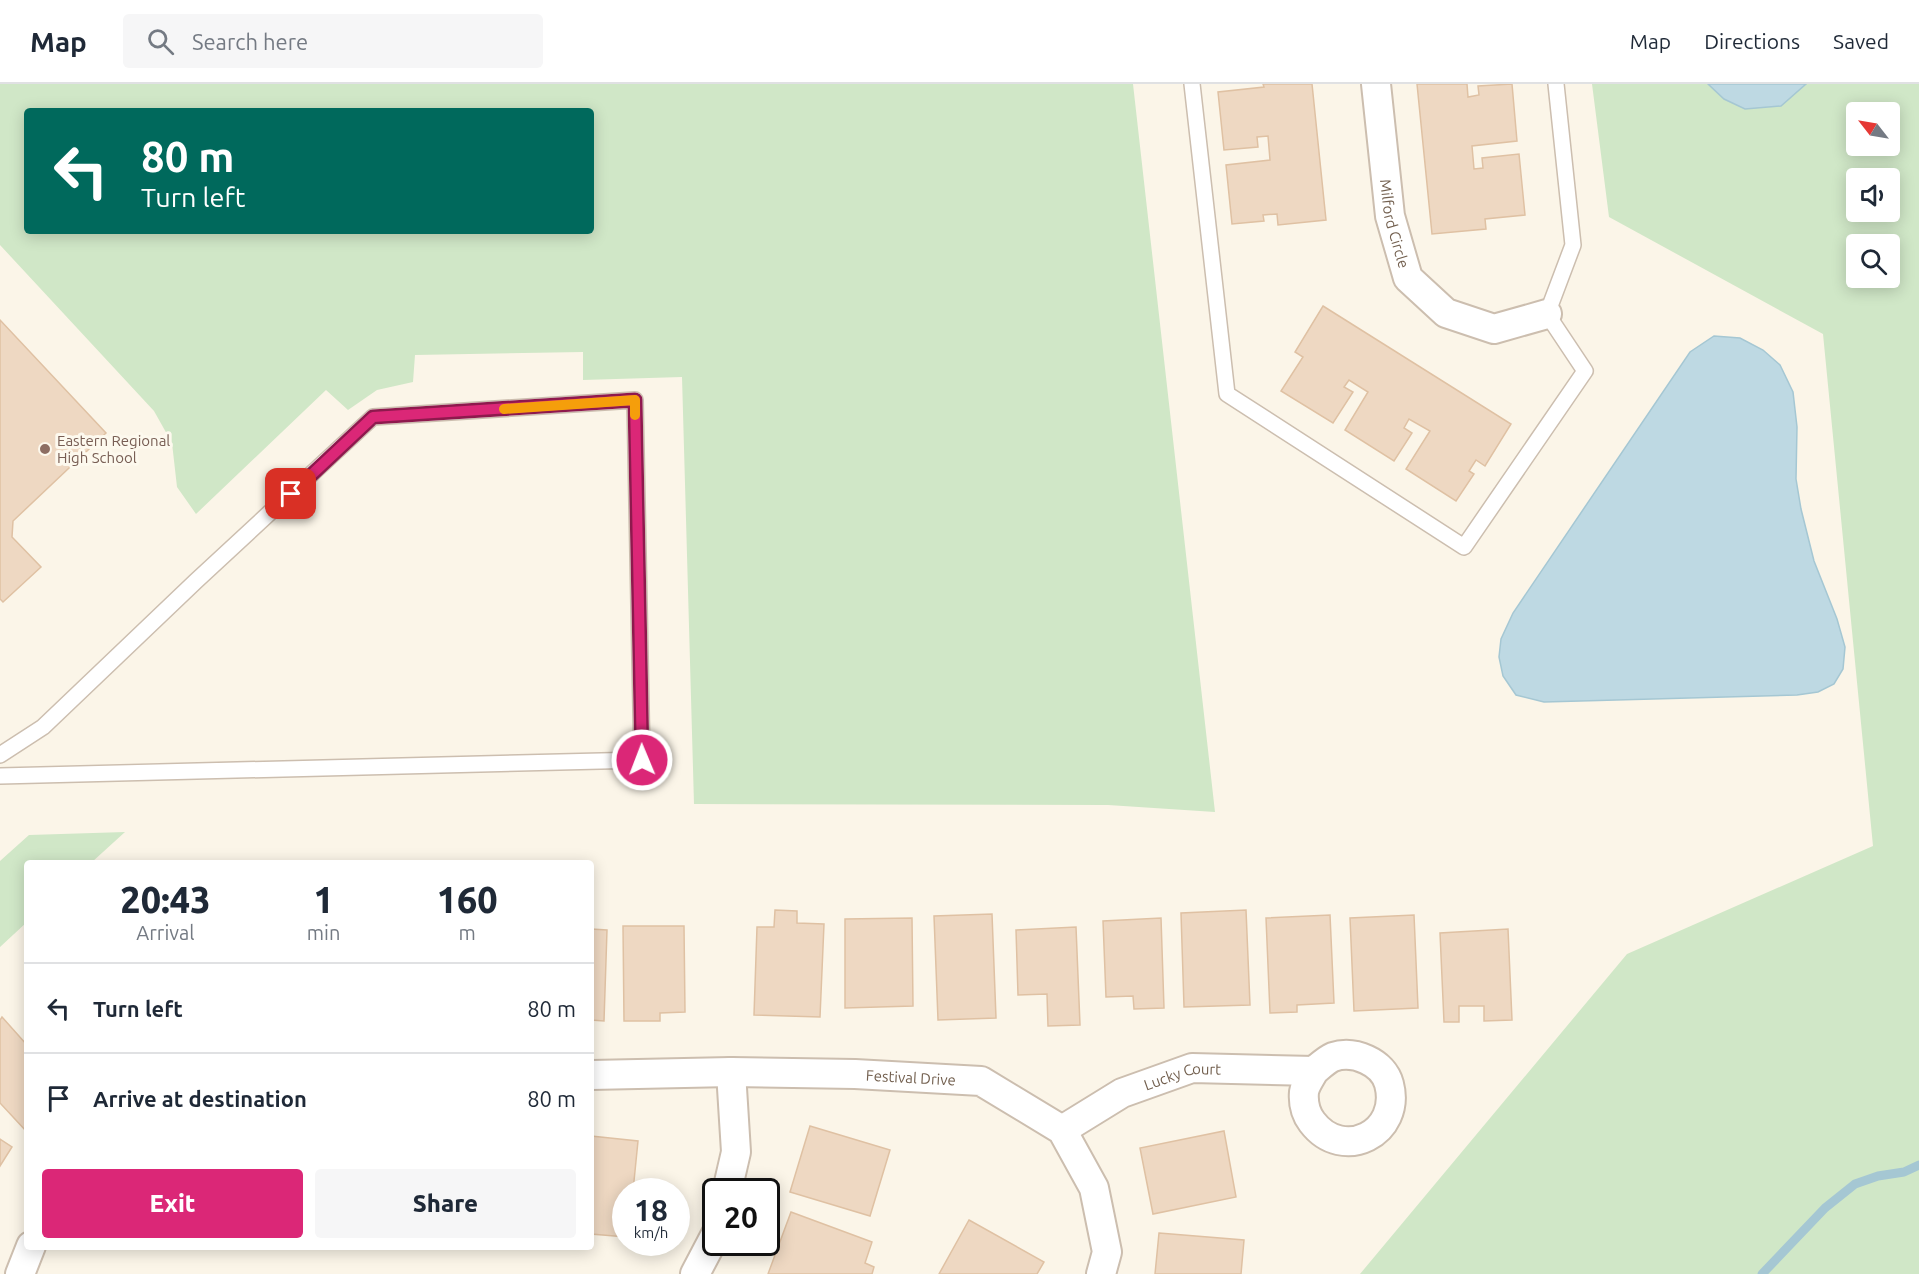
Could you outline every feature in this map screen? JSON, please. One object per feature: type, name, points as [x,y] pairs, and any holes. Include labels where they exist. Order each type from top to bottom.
[{"type":"street","name":"Milford Circle","points":[[1376,84],[1390,216],[1408,278],[1446,313],[1494,329],[1547,314]]},
{"type":"street","name":"Lucky Court","points":[[1062,1130],[1122,1093],[1192,1068],[1314,1071]]},
{"type":"street","name":"Festival Drive","points":[[594,1075],[731,1072],[855,1074],[981,1081],[1062,1130],[1094,1188],[1107,1252],[1101,1274]]},
{"type":"street","points":[[730,1178],[736,1152],[731,1072]]},
{"type":"street","points":[[20,1274],[29,1250]]},
{"type":"street","points":[[695,1274],[704,1256]]},
{"type":"lane","points":[[1192,84],[1227,394],[1464,547],[1585,371],[1547,314],[1573,245],[1556,84]]},
{"type":"lane","points":[[0,754],[43,727],[373,417],[635,400],[642,760],[0,776]]},
{"type":"green space","points":[[0,84],[1133,84],[1215,812],[1108,805],[694,804],[682,377],[583,380],[583,352],[415,355],[413,382],[377,390],[348,410],[326,390],[196,514],[177,487],[172,443],[154,411],[0,245]]},
{"type":"green space","points":[[1592,84],[1919,84],[1919,1274],[1360,1274],[1627,954],[1873,846],[1823,334],[1609,217]]},
{"type":"green space","points":[[125,832],[94,860],[24,860],[24,925],[0,947],[0,861],[29,835]]},
{"type":"water","points":[[1708,84],[1806,84],[1781,106],[1745,109],[1724,99]]},
{"type":"water","points":[[1714,336],[1740,338],[1763,350],[1780,365],[1793,392],[1797,427],[1796,479],[1801,509],[1814,561],[1837,619],[1845,647],[1843,669],[1834,684],[1818,692],[1797,695],[1544,702],[1516,695],[1503,676],[1499,657],[1501,639],[1513,613],[1690,352]]},
{"type":"building","points":[[1263,84],[1312,84],[1326,220],[1278,225],[1277,214],[1263,215],[1264,221],[1232,224],[1226,165],[1270,160],[1268,136],[1257,137],[1258,147],[1224,150],[1218,92],[1264,87]]},
{"type":"building","points":[[1417,84],[1467,84],[1468,97],[1479,95],[1478,86],[1512,84],[1517,141],[1472,146],[1474,169],[1483,168],[1482,158],[1519,154],[1525,215],[1485,219],[1486,229],[1432,234]]},
{"type":"building","points":[[1323,306],[1511,424],[1485,466],[1476,460],[1469,471],[1474,474],[1456,501],[1406,469],[1430,431],[1409,419],[1404,428],[1412,433],[1394,461],[1345,430],[1368,392],[1349,380],[1344,387],[1353,392],[1333,423],[1281,391],[1303,357],[1295,352]]},
{"type":"building","name":"Eastern Regional High School","points":[[0,320],[106,433],[13,521],[12,537],[41,567],[3,602],[0,599]]},
{"type":"building","points":[[775,910],[797,911],[797,923],[824,924],[820,1017],[754,1015],[757,927],[774,927]]},
{"type":"building","points":[[1246,910],[1250,1005],[1184,1007],[1181,913]]},
{"type":"building","points":[[992,914],[996,1018],[938,1020],[934,916]]},
{"type":"building","points":[[1330,915],[1334,1003],[1297,1005],[1297,1012],[1270,1013],[1266,918]]},
{"type":"building","points":[[1414,915],[1418,1008],[1354,1011],[1350,918]]},
{"type":"building","points":[[912,918],[913,1006],[845,1008],[845,919]]},
{"type":"building","points":[[1161,918],[1164,1008],[1134,1009],[1133,996],[1106,997],[1103,921]]},
{"type":"building","points":[[623,926],[684,926],[685,1012],[660,1013],[660,1021],[624,1021]]},
{"type":"building","points":[[1076,927],[1080,1025],[1048,1026],[1047,994],[1018,995],[1016,930]]},
{"type":"building","points":[[594,929],[607,930],[604,1021],[594,1020]]},
{"type":"building","points":[[1508,929],[1512,1020],[1484,1021],[1484,1006],[1459,1006],[1459,1022],[1444,1022],[1440,933]]},
{"type":"building","points":[[2,1017],[24,1042],[24,1129],[0,1103],[0,1020]]},
{"type":"building","points":[[810,1126],[890,1150],[870,1216],[790,1192]]},
{"type":"building","points":[[1224,1131],[1236,1197],[1153,1214],[1140,1148]]},
{"type":"building","points":[[594,1136],[638,1141],[634,1178],[612,1178],[612,1236],[594,1234]]},
{"type":"building","points":[[0,1139],[12,1147],[0,1166]]},
{"type":"building","points":[[791,1212],[872,1242],[865,1263],[874,1267],[872,1274],[768,1274],[775,1256],[780,1256],[780,1242]]},
{"type":"building","points":[[969,1220],[1044,1262],[1037,1274],[939,1274]]},
{"type":"building","points":[[1159,1233],[1244,1240],[1241,1274],[1155,1274]]},
{"type":"waterway","points":[[1762,1274],[1825,1208],[1855,1184],[1878,1176],[1904,1172],[1919,1165]]},
{"type":"slow traffic","points":[[504,409],[635,400],[635,415]]},
{"type":"place","name":"Eastern Regional High School","points":[[45,449]]},
{"type":"route","points":[[291,494],[373,417],[635,400],[642,760]]}]
